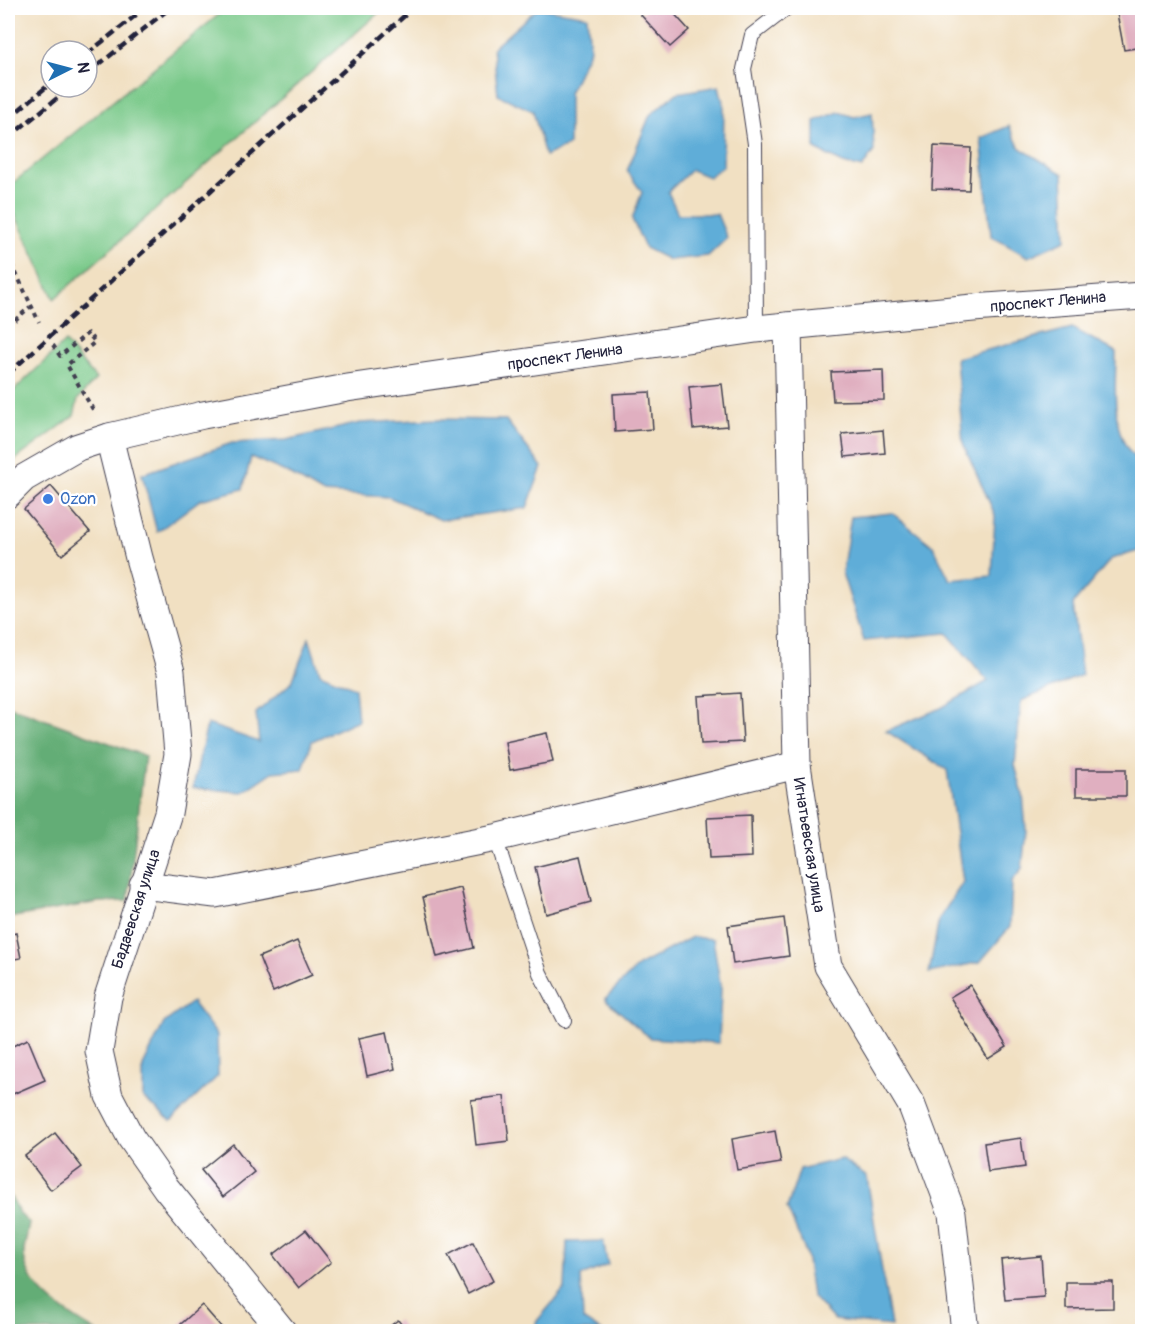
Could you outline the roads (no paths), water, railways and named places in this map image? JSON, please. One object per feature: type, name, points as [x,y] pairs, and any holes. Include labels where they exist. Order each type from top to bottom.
[{"type":"street","name":"проспект Ленина","points":[[8,494],[24,478],[78,447],[109,437],[203,415],[347,388],[756,329],[973,308],[1143,296]]},
{"type":"street","name":"Игнатьевская улица","points":[[788,326],[797,765],[828,966],[912,1106],[952,1213],[964,1332]]},
{"type":"street","name":"Бадаевская улица","points":[[109,437],[139,558],[171,672],[178,754],[168,813],[108,997],[99,1051],[109,1096],[131,1138],[166,1188],[283,1332]]},
{"type":"street","points":[[143,885],[214,894],[495,838],[797,765]]},
{"type":"lane","points":[[756,329],[755,144],[744,69],[752,35],[787,8]]},
{"type":"lane","points":[[495,838],[540,973],[564,1020]]},
{"type":"water","points":[[538,8],[587,16],[590,49],[569,93],[569,145],[545,156],[533,111],[498,95],[493,48]]},
{"type":"water","points":[[719,86],[724,106],[723,166],[709,177],[691,170],[668,192],[678,214],[717,214],[727,238],[708,256],[669,260],[645,248],[632,219],[642,192],[627,171],[650,115],[677,93]]},
{"type":"water","points":[[839,112],[854,117],[872,113],[874,151],[862,168],[843,163],[815,149],[815,121]]},
{"type":"water","points":[[1009,126],[1020,148],[1063,174],[1066,240],[1028,257],[991,236],[981,138]]},
{"type":"water","points":[[1072,328],[1116,352],[1115,397],[1119,428],[1131,454],[1142,464],[1142,550],[1111,559],[1073,604],[1082,675],[1021,701],[1015,765],[1023,795],[1026,830],[1022,869],[1012,881],[1010,927],[980,962],[929,973],[939,919],[963,882],[947,770],[886,731],[941,708],[988,681],[947,633],[864,641],[842,573],[851,517],[892,513],[933,546],[950,580],[992,576],[995,515],[963,443],[956,358]]},
{"type":"water","points":[[437,419],[506,420],[542,467],[527,508],[441,520],[389,497],[322,493],[288,473],[251,457],[243,489],[200,500],[157,532],[142,474],[232,443],[286,440],[360,423]]},
{"type":"water","points":[[309,638],[320,673],[355,688],[358,720],[312,741],[303,769],[273,772],[243,792],[193,788],[207,724],[259,742],[256,713],[292,682]]},
{"type":"water","points":[[692,937],[713,939],[721,989],[719,1043],[650,1038],[605,999],[638,966]]},
{"type":"water","points":[[192,1002],[217,1035],[218,1076],[171,1121],[143,1098],[143,1066],[164,1023]]},
{"type":"water","points":[[841,1159],[867,1177],[891,1326],[834,1320],[812,1296],[806,1253],[787,1208],[800,1169]]},
{"type":"water","points":[[603,1241],[608,1265],[581,1276],[583,1319],[601,1331],[536,1331],[536,1322],[565,1288],[567,1242]]},
{"type":"railway","points":[[99,44],[145,8]]},
{"type":"railway","points":[[99,64],[170,8]]},
{"type":"railway","points":[[8,374],[413,8]]},
{"type":"railway","points":[[8,119],[39,93]]},
{"type":"railway","points":[[8,138],[56,99]]},
{"type":"place","name":"Ozon","points":[[48,499]]}]
